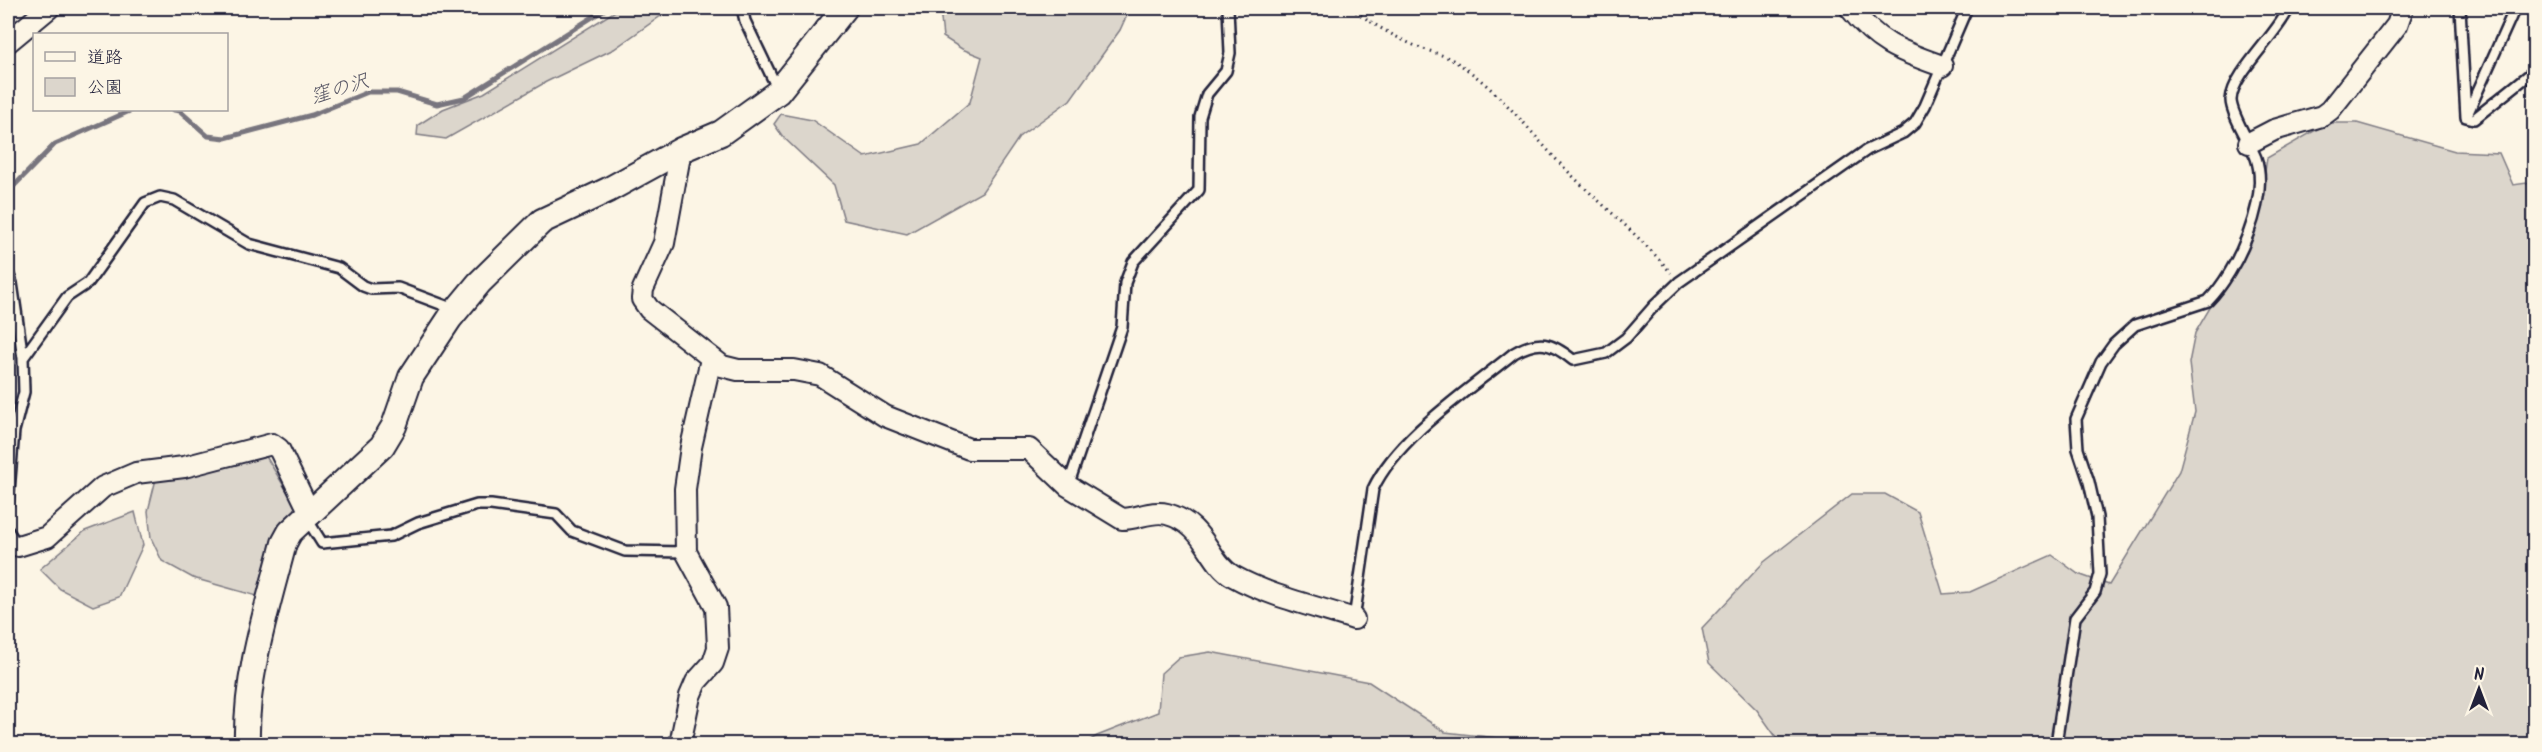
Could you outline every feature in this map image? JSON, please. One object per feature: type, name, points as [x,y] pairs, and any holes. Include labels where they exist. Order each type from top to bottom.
[{"type":"street","points":[[8,42],[49,8]]},
{"type":"street","points":[[247,744],[246,714],[249,692],[261,630],[284,543],[290,532],[309,517],[382,446],[394,426],[411,377],[456,310],[479,283],[543,221],[608,190],[681,150],[721,133],[778,92],[845,8]]},
{"type":"street","points":[[1850,8],[1874,36],[1911,55],[1942,66]]},
{"type":"street","points":[[2249,143],[2274,130],[2322,116],[2330,110],[2397,25],[2403,8]]},
{"type":"street","points":[[681,150],[664,243],[643,290],[642,299],[649,309],[693,342],[711,359],[722,366],[738,370],[794,370],[820,375],[885,416],[969,449],[1029,449],[1068,486],[1122,519],[1149,513],[1167,513],[1194,527],[1229,574],[1251,585],[1354,619]]},
{"type":"street","points":[[680,744],[690,696],[696,682],[713,663],[718,648],[716,607],[686,552],[687,478],[691,447],[711,359]]},
{"type":"street","points":[[13,538],[47,537],[103,487],[136,473],[184,467],[272,444],[279,449],[309,517]]},
{"type":"lane","points":[[742,8],[745,21],[778,92]]},
{"type":"lane","points":[[1068,486],[1122,327],[1125,283],[1133,262],[1199,190],[1200,117],[1207,94],[1226,71],[1230,53],[1228,8]]},
{"type":"lane","points":[[1354,619],[1373,489],[1382,470],[1404,445],[1514,353],[1531,344],[1546,344],[1573,360],[1606,353],[1626,338],[1653,306],[1679,282],[1867,150],[1909,128],[1925,106],[1967,8]]},
{"type":"lane","points":[[2056,744],[2075,618],[2095,592],[2100,574],[2097,517],[2078,449],[2076,419],[2091,380],[2114,344],[2135,325],[2198,306],[2217,292],[2248,236],[2258,196],[2259,176],[2249,143],[2231,102],[2234,85],[2283,21],[2289,8]]},
{"type":"lane","points":[[2460,8],[2466,117]]},
{"type":"lane","points":[[2466,117],[2515,8]]},
{"type":"lane","points":[[2466,117],[2474,119],[2535,71]]},
{"type":"lane","points":[[23,358],[67,297],[88,283],[145,203],[160,197],[174,200],[249,244],[339,268],[363,286],[371,289],[398,288],[456,310]]},
{"type":"lane","points":[[8,273],[12,283],[23,358],[24,392],[14,431],[8,503]]},
{"type":"lane","points":[[309,517],[322,543],[392,537],[437,517],[477,505],[491,505],[556,514],[572,531],[625,551],[686,552]]},
{"type":"path","points":[[1351,8],[1371,22],[1419,48],[1436,51],[1455,61],[1479,78],[1553,156],[1654,252],[1679,282]]},
{"type":"green space","points":[[620,8],[672,8],[614,49],[546,82],[446,139],[417,135],[418,125],[443,109],[484,93]]},
{"type":"green space","points":[[1130,8],[1120,30],[1070,100],[1020,136],[982,192],[907,234],[844,220],[834,185],[783,137],[774,124],[781,114],[812,120],[865,157],[921,144],[970,102],[982,57],[962,49],[943,37],[940,9]]},
{"type":"green space","points":[[2328,123],[2357,123],[2455,151],[2499,153],[2513,185],[2534,182],[2534,744],[1781,744],[1757,710],[1709,663],[1702,628],[1764,562],[1852,494],[1885,494],[1918,512],[1943,594],[1970,592],[2052,555],[2078,574],[2109,585],[2179,471],[2195,412],[2189,363],[2195,333],[2233,269],[2260,204],[2267,158]]},
{"type":"green space","points":[[264,453],[299,511],[278,531],[257,596],[193,578],[162,561],[151,538],[148,511],[157,475]]},
{"type":"green space","points":[[135,512],[143,545],[119,597],[93,606],[60,589],[40,569],[85,531]]},
{"type":"green space","points":[[1210,652],[1369,682],[1445,732],[1534,742],[1591,744],[1084,744],[1097,736],[1158,712],[1161,673],[1179,657]]},
{"type":"waterway","name":"窪の沢","points":[[180,111],[208,136],[225,138],[312,115],[368,92],[397,92],[437,104],[464,98],[607,8]]},
{"type":"waterway","name":"窪の沢","points":[[8,192],[55,144],[130,111]]}]
